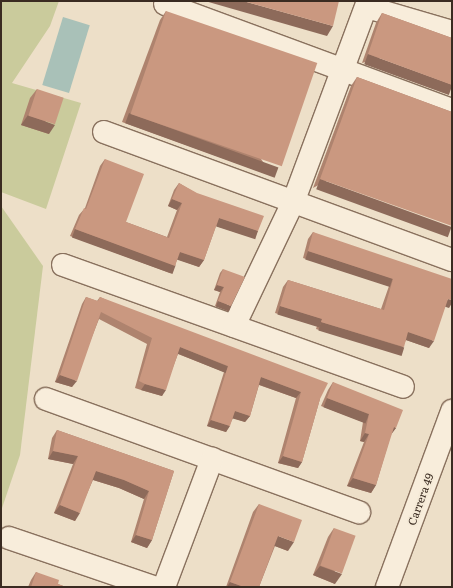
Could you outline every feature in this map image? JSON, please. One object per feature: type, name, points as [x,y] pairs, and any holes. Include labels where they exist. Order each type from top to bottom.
[{"type":"street","points":[[165,4],[342,71],[452,110]]},
{"type":"street","points":[[234,326],[294,200],[368,4],[452,32]]},
{"type":"street","points":[[104,132],[294,200],[452,260]]},
{"type":"street","points":[[63,265],[403,387]]},
{"type":"street","points":[[46,399],[359,512]]},
{"type":"street","name":"Carrera 49","points":[[387,587],[452,411]]},
{"type":"street","points":[[164,587],[212,458]]},
{"type":"street","points":[[10,538],[153,587]]},
{"type":"green space","points":[[1,1],[59,1],[50,26],[12,83],[81,103],[46,209],[1,192]]},
{"type":"green space","points":[[1,206],[43,266],[20,455],[1,511]]},
{"type":"shaded area","points":[[63,17],[90,25],[69,93],[42,85]]},
{"type":"building","points":[[243,1],[339,1],[333,26]]},
{"type":"building","points":[[166,11],[317,63],[282,166],[131,114]]},
{"type":"building","points":[[382,13],[452,38],[452,85],[368,54]]},
{"type":"building","points":[[357,77],[452,112],[452,226],[320,179]]},
{"type":"building","points":[[37,89],[64,98],[55,124],[28,116]]},
{"type":"building","points":[[105,159],[144,174],[126,222],[169,238],[182,203],[172,199],[179,183],[197,193],[264,216],[258,231],[219,218],[204,260],[180,252],[175,266],[75,229],[84,208],[86,209]]},
{"type":"building","points":[[313,232],[452,279],[452,300],[448,299],[434,341],[408,332],[404,347],[321,322],[322,319],[280,306],[288,280],[384,310],[393,279],[308,251]]},
{"type":"building","points":[[223,269],[245,277],[231,306],[218,301],[224,287],[217,285]]},
{"type":"building","points":[[86,297],[98,301],[100,297],[328,383],[320,399],[302,462],[283,456],[301,392],[261,377],[250,416],[235,411],[230,426],[211,420],[228,366],[180,347],[166,390],[145,384],[139,381],[152,338],[101,312],[77,381],[60,375]]},
{"type":"building","points":[[333,382],[403,410],[396,428],[394,427],[376,485],[353,478],[369,434],[365,433],[369,414],[327,398]]},
{"type":"building","points":[[57,430],[174,471],[152,540],[136,535],[149,491],[124,480],[96,471],[80,513],[60,505],[78,456],[53,451]]},
{"type":"building","points":[[259,504],[302,520],[294,542],[278,536],[259,587],[244,587],[230,582]]},
{"type":"building","points":[[334,528],[356,536],[342,573],[320,566]]},
{"type":"building","points":[[36,572],[59,580],[58,584],[66,587],[31,587]]}]
